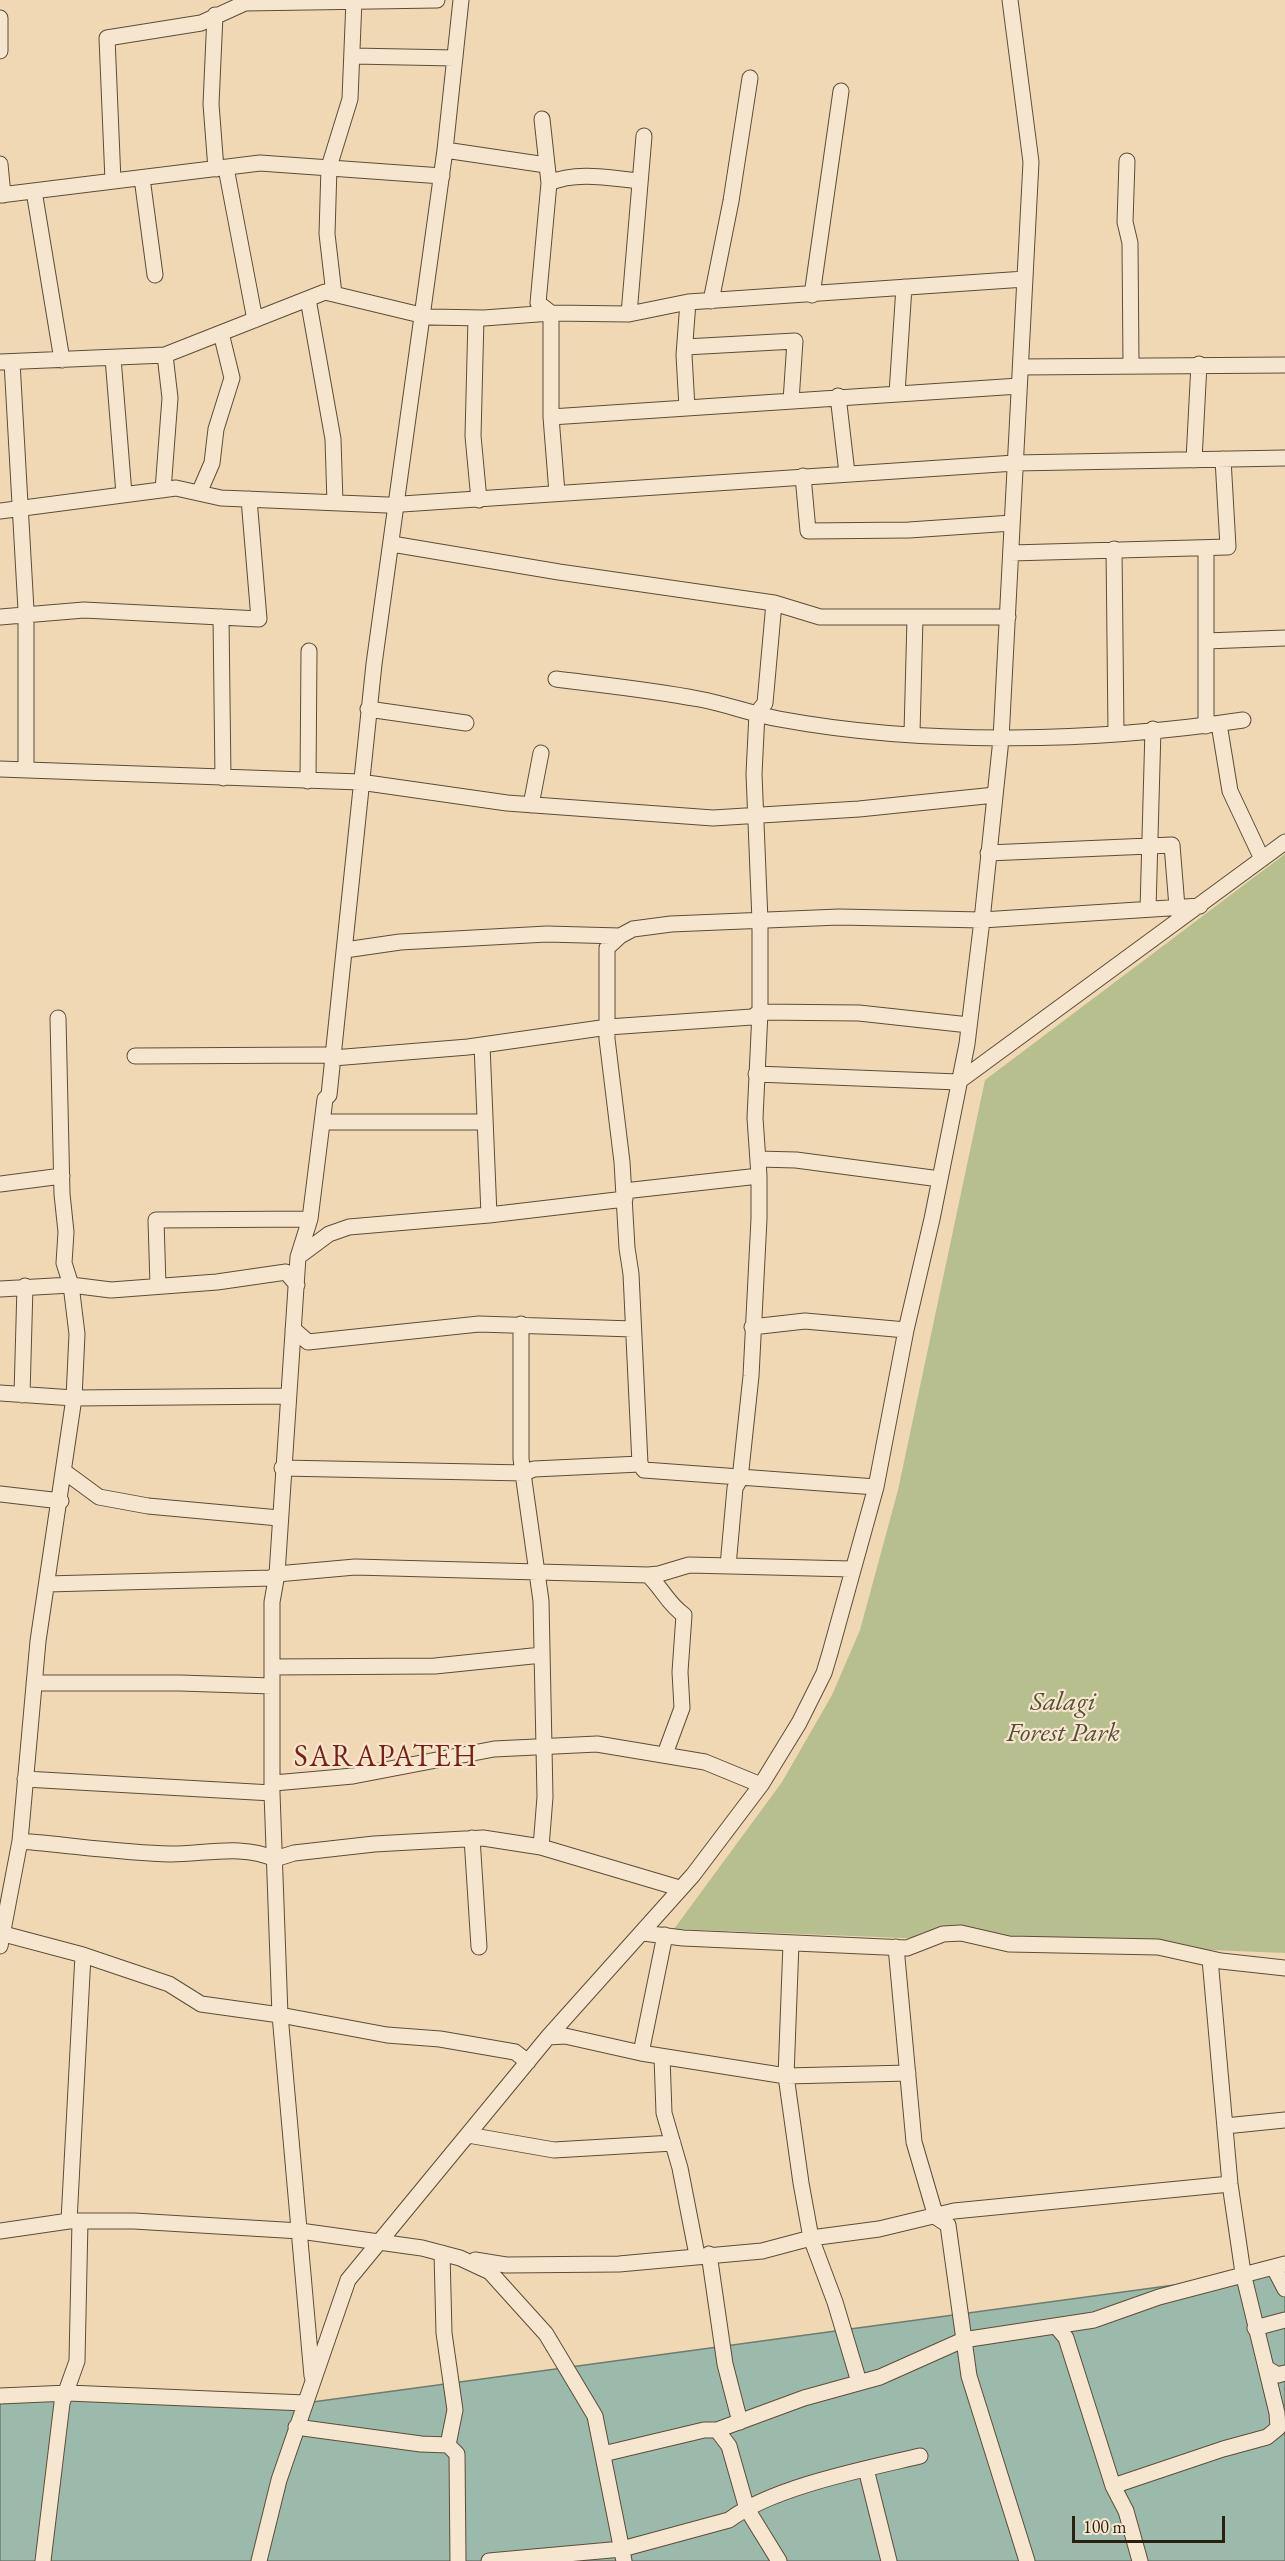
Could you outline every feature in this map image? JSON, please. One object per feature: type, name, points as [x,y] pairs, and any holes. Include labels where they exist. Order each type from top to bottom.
[{"type":"street","points":[[113,181],[107,38],[201,23],[245,3],[288,0],[437,0]]},
{"type":"street","points":[[334,294],[327,234],[329,167],[350,99],[354,0]]},
{"type":"street","points":[[312,2382],[280,2015],[273,1788],[272,1602],[277,1574],[282,1468],[298,1257],[310,1219],[322,1122],[329,1095],[368,709],[442,176],[461,0]]},
{"type":"street","points":[[259,2561],[279,2480],[348,2280],[548,2037],[693,1875],[761,1785],[799,1723],[824,1673],[851,1569],[876,1487],[906,1330],[940,1179],[969,1025],[982,920],[1001,739],[1031,162],[1010,0]]},
{"type":"street","points":[[215,15],[211,104],[221,168],[255,320]]},
{"type":"street","points":[[0,18],[0,51]]},
{"type":"street","points":[[353,56],[455,58]]},
{"type":"street","points":[[711,301],[731,201],[750,78]]},
{"type":"street","points":[[812,295],[841,91]]},
{"type":"street","points":[[542,118],[549,183],[538,303],[551,313]]},
{"type":"street","points":[[629,314],[644,136]]},
{"type":"street","points":[[445,150],[546,165]]},
{"type":"street","points":[[1126,161],[1125,222],[1130,243],[1131,365]]},
{"type":"street","points":[[0,164],[1,195],[260,164],[442,176]]},
{"type":"street","points":[[549,183],[560,178],[596,177],[639,182]]},
{"type":"street","points":[[142,178],[155,275]]},
{"type":"street","points":[[34,191],[62,360]]},
{"type":"street","points":[[26,770],[26,613],[21,509],[6,362],[165,355],[325,292],[422,315],[476,318],[551,313],[629,314],[688,303],[1025,279]]},
{"type":"street","points":[[897,393],[904,287]]},
{"type":"street","points":[[308,299],[333,439],[335,503]]},
{"type":"street","points":[[687,408],[684,347],[688,303]]},
{"type":"street","points":[[551,313],[551,417],[558,493]]},
{"type":"street","points":[[476,318],[473,436],[479,500]]},
{"type":"street","points":[[199,494],[212,463],[216,429],[232,378],[221,333]]},
{"type":"street","points":[[684,347],[795,341],[791,401]]},
{"type":"street","points":[[163,490],[170,398],[165,355]]},
{"type":"street","points":[[113,357],[124,494]]},
{"type":"street","points":[[1021,367],[1199,364],[1285,366]]},
{"type":"street","points":[[1194,460],[1199,364]]},
{"type":"street","points":[[551,417],[838,396],[1019,386]]},
{"type":"street","points":[[838,396],[847,473]]},
{"type":"street","points":[[0,512],[176,488],[221,498],[397,505],[1016,463],[1285,458]]},
{"type":"street","points":[[1011,553],[1228,547],[1223,459]]},
{"type":"street","points":[[803,476],[808,531],[909,530],[1012,523]]},
{"type":"street","points":[[0,617],[26,613],[84,610],[259,619],[249,500]]},
{"type":"street","points":[[392,544],[559,573],[774,603],[820,617],[1008,617]]},
{"type":"street","points":[[1114,549],[1116,732]]},
{"type":"street","points":[[1206,549],[1206,641],[1213,725],[1230,791],[1262,859]]},
{"type":"street","points":[[728,1566],[735,1488],[741,1479],[751,1376],[759,1176],[755,1118],[760,1012],[760,921],[756,868],[757,815],[754,774],[757,713],[765,703],[774,603]]},
{"type":"street","points":[[221,617],[223,778]]},
{"type":"street","points":[[912,733],[915,618]]},
{"type":"street","points":[[1206,641],[1285,638]]},
{"type":"street","points":[[308,781],[309,651]]},
{"type":"street","points":[[556,679],[702,699],[778,718],[834,726],[1001,739],[1213,725],[1243,720]]},
{"type":"street","points":[[368,709],[466,723]]},
{"type":"street","points":[[1148,909],[1148,844],[1153,729]]},
{"type":"street","points":[[531,805],[541,753]]},
{"type":"street","points":[[0,769],[360,782],[531,805],[713,818],[859,809],[995,795]]},
{"type":"street","points":[[756,1074],[958,1082],[1285,842]]},
{"type":"street","points":[[988,854],[1148,844],[1172,845],[1177,907]]},
{"type":"street","points":[[876,1487],[741,1479],[644,1470],[640,1464],[624,1195],[608,1027],[607,948],[633,928],[661,925],[840,917],[982,920],[1200,906]]},
{"type":"street","points":[[345,950],[400,942],[547,934],[621,936]]},
{"type":"street","points":[[135,1056],[325,1055],[333,1058],[482,1045],[608,1027],[752,1017],[760,1012],[859,1013],[969,1025]]},
{"type":"street","points":[[58,1018],[62,1176],[66,1232],[64,1263],[71,1285],[77,1334],[74,1398],[34,1683],[20,1841],[1,1938],[83,1956],[169,1984],[201,2004],[280,2015],[387,2035],[440,2039],[515,2052],[528,2062]]},
{"type":"street","points":[[482,1045],[489,1215]]},
{"type":"street","points":[[322,1122],[484,1122]]},
{"type":"street","points":[[758,1159],[796,1160],[940,1179]]},
{"type":"street","points":[[0,1184],[62,1176]]},
{"type":"street","points":[[298,1257],[329,1234],[350,1227],[489,1215],[759,1176]]},
{"type":"street","points":[[158,1286],[156,1220],[310,1219]]},
{"type":"street","points":[[0,1289],[71,1285],[111,1290],[218,1282],[286,1272],[297,1285]]},
{"type":"street","points":[[22,1395],[26,1286]]},
{"type":"street","points":[[752,1327],[805,1321],[906,1330]]},
{"type":"street","points":[[293,1329],[308,1342],[458,1326],[521,1324],[633,1329]]},
{"type":"street","points":[[521,1324],[521,1460],[541,1601],[545,1797],[541,1847]]},
{"type":"street","points":[[0,1393],[74,1398],[288,1396]]},
{"type":"street","points":[[282,1468],[524,1473],[534,1469],[640,1464]]},
{"type":"street","points":[[65,1472],[99,1497],[148,1506],[279,1518]]},
{"type":"street","points":[[0,1494],[60,1501]]},
{"type":"street","points":[[47,1584],[271,1578],[277,1574],[355,1567],[648,1575],[689,1565],[851,1569]]},
{"type":"street","points":[[648,1575],[663,1589],[671,1606],[684,1615],[680,1671],[682,1708],[665,1754]]},
{"type":"street","points":[[272,1667],[435,1666],[542,1655]]},
{"type":"street","points":[[34,1683],[180,1683],[272,1686]]},
{"type":"street","points":[[25,1779],[273,1788],[353,1776],[494,1749],[544,1744],[597,1744],[705,1762],[761,1785]]},
{"type":"street","points":[[20,1841],[172,1854],[203,1851],[262,1852],[275,1858],[294,1853],[340,1848],[472,1838],[541,1847],[679,1888]]},
{"type":"street","points":[[472,1838],[479,1947]]},
{"type":"street","points":[[643,1933],[907,1948],[943,1934],[961,1933],[1009,1944],[1158,1947],[1210,1959],[1285,1968]]},
{"type":"street","points":[[641,2053],[665,1935]]},
{"type":"street","points":[[791,1943],[786,2076],[811,2238],[835,2302],[859,2382]]},
{"type":"street","points":[[896,1947],[914,2142],[936,2217],[948,2225],[969,2376],[1028,2561]]},
{"type":"street","points":[[43,2561],[53,2499],[63,2403],[77,2361],[75,2221],[83,1956]]},
{"type":"street","points":[[1113,2486],[1223,2449],[1267,2437],[1278,2428],[1277,2413],[1243,2273],[1230,2184],[1210,1959]]},
{"type":"street","points":[[548,2037],[565,2036],[662,2057],[786,2076],[908,2073]]},
{"type":"street","points":[[662,2057],[663,2113],[703,2255],[725,2364],[740,2422]]},
{"type":"street","points":[[1225,2126],[1285,2121]]},
{"type":"street","points":[[468,2135],[554,2150],[673,2143]]},
{"type":"street","points":[[0,2231],[75,2221],[134,2221],[300,2231],[380,2241],[506,2265],[619,2264],[762,2251],[811,2238],[879,2229],[954,2211],[1230,2184]]},
{"type":"street","points":[[442,2253],[444,2333],[455,2410],[448,2445]]},
{"type":"street","points":[[460,2258],[490,2272],[546,2334],[595,2416],[623,2555]]},
{"type":"street","points":[[603,2454],[704,2430],[717,2430],[804,2398],[880,2377],[963,2340],[1094,2320],[1116,2310],[1243,2273],[1280,2266],[1285,2289]]},
{"type":"street","points":[[1255,2328],[1285,2320]]},
{"type":"street","points":[[1056,2326],[1066,2338],[1113,2486],[1126,2511],[1140,2561]]},
{"type":"street","points":[[1266,2368],[1278,2375],[1285,2373]]},
{"type":"street","points":[[0,2396],[68,2393],[305,2403]]},
{"type":"street","points":[[296,2427],[421,2444],[448,2445],[457,2454],[459,2561]]},
{"type":"street","points":[[717,2430],[729,2446],[747,2509],[779,2561]]},
{"type":"street","points":[[489,2561],[623,2555],[729,2520],[747,2509],[814,2483],[920,2456]]},
{"type":"street","points":[[866,2469],[889,2561]]},
{"type":"green space","name":"Salagi Forest Park","points":[[1285,854],[1285,1953],[674,1929],[782,1782],[832,1695],[860,1630],[898,1490],[985,1080]]},
{"type":"shaded area","points":[[1285,2270],[1285,2561],[0,2561],[0,2396],[305,2403]]},
{"type":"district","name":"SARAPATEH","points":[[386,1758]]}]
